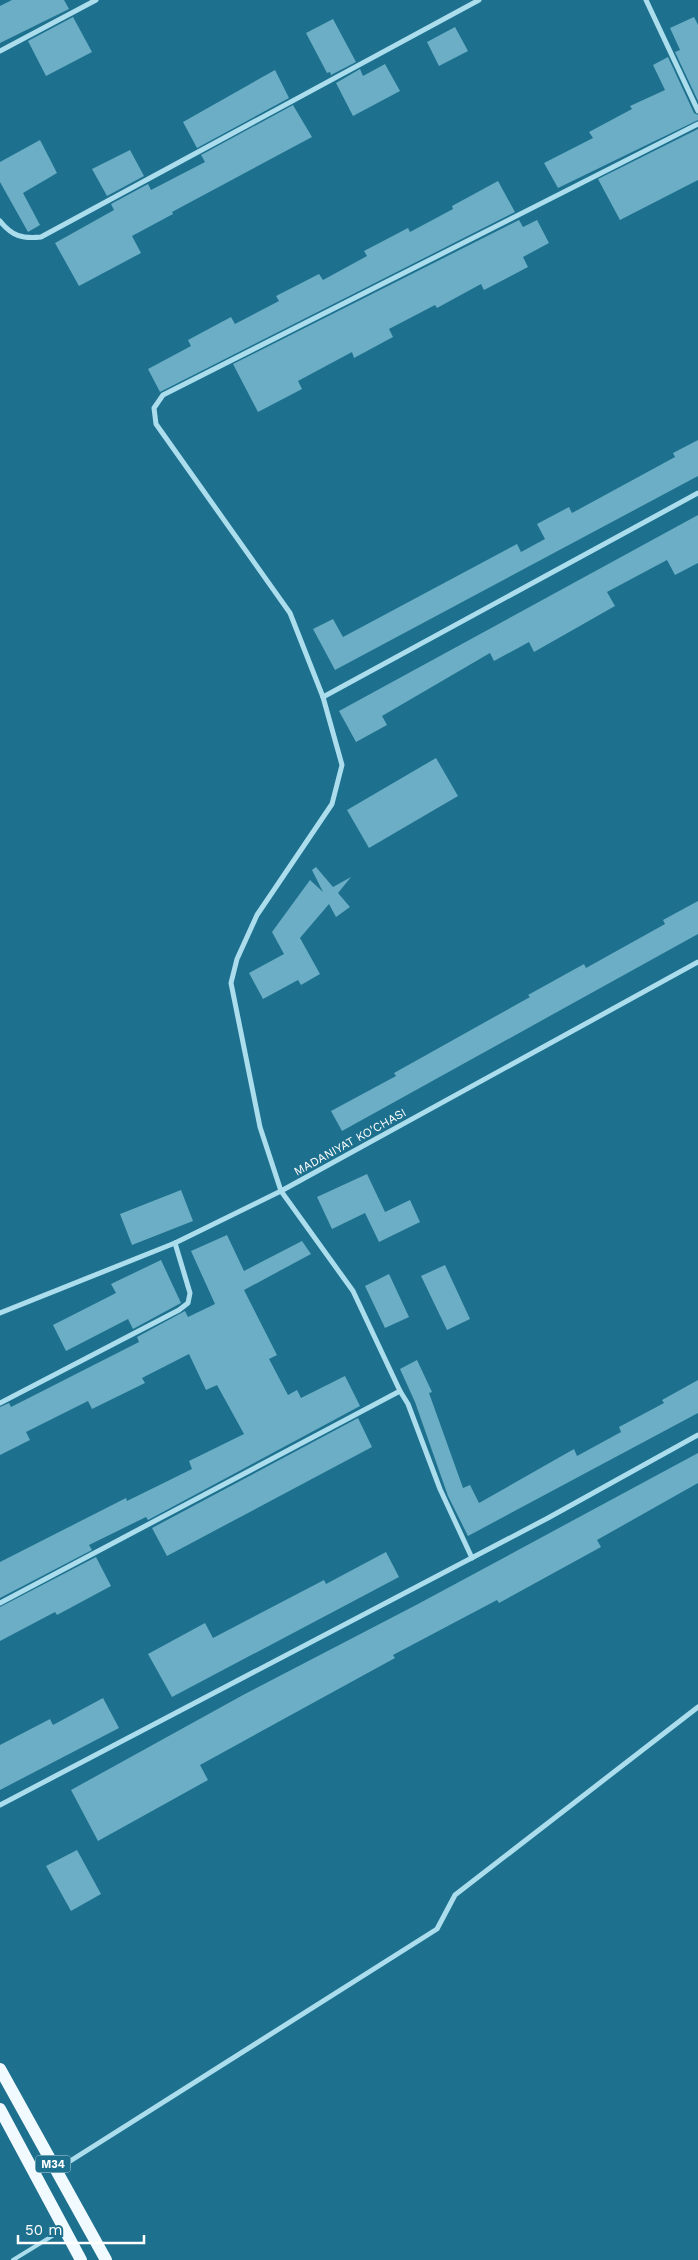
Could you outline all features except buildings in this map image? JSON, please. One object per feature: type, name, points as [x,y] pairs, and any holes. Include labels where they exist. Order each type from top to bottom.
[{"type":"main road","name":"M34","points":[[0,2069],[106,2260]]},
{"type":"main road","name":"M34","points":[[1,2113],[82,2260]]},
{"type":"street","points":[[0,51],[96,0]]},
{"type":"street","points":[[0,221],[10,233],[26,238],[41,237],[479,0]]},
{"type":"street","points":[[646,0],[698,110]]},
{"type":"street","points":[[472,1558],[440,1489],[408,1404],[353,1291],[281,1191],[260,1127],[231,983],[237,959],[257,915],[332,804],[342,764],[323,696],[290,613],[156,424],[154,408],[163,395],[698,124]]},
{"type":"street","points":[[323,696],[698,493]]},
{"type":"street","name":"MADANIYAT KO'CHASI","points":[[0,1313],[175,1243],[281,1191],[698,962]]},
{"type":"street","points":[[0,1403],[179,1310],[188,1302],[190,1293],[175,1243]]},
{"type":"street","points":[[0,1603],[400,1390]]},
{"type":"street","points":[[0,1805],[472,1558],[698,1435]]},
{"type":"street","points":[[56,2170],[437,1929],[455,1895],[698,1708]]},
{"type":"lane","points":[[13,2260],[64,2228]]}]
